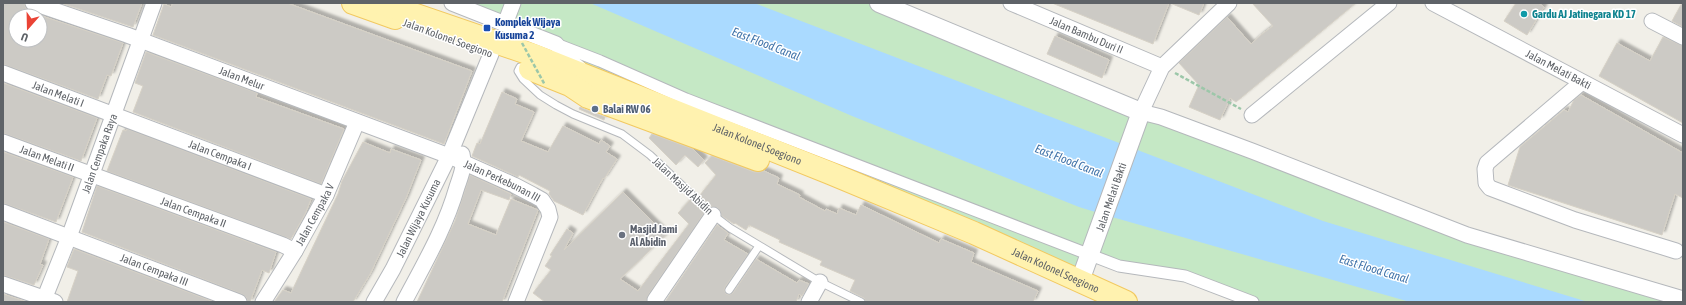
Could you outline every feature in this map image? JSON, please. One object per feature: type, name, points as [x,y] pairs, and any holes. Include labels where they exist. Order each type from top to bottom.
[{"type":"main road","name":"Jalan Kolonel Soegiono","points":[[353,3],[525,67],[570,86],[588,98],[815,181],[1096,302]]},
{"type":"main road","name":"Jalan Kolonel Soegiono","points":[[388,4],[586,75],[871,190],[974,233],[1126,302]]},
{"type":"street","name":"Jalan Melur","points":[[33,3],[141,41],[449,156]]},
{"type":"street","name":"Jalan Cempaka Raya","points":[[47,301],[154,3]]},
{"type":"street","points":[[452,3],[509,13],[556,44],[600,61],[686,99],[1119,266],[1184,276],[1253,302]]},
{"type":"street","points":[[879,3],[1143,108],[1161,117],[1467,235],[1683,299]]},
{"type":"street","name":"Jalan Bambu Duri II","points":[[1011,3],[1160,72]]},
{"type":"street","points":[[1143,108],[1160,72],[1229,3]]},
{"type":"street","points":[[1252,115],[1389,3]]},
{"type":"street","name":"Jalan Melati Bakti","points":[[1433,3],[1683,135]]},
{"type":"street","points":[[1652,21],[1683,38]]},
{"type":"street","points":[[556,44],[568,59],[586,75]]},
{"type":"street","name":"Jalan Wijaya Kusuma","points":[[374,302],[393,269],[449,156],[491,54]]},
{"type":"street","name":"Jalan Melati I","points":[[3,73],[114,115]]},
{"type":"street","points":[[1582,82],[1487,163],[1485,169],[1486,184],[1490,188],[1575,220],[1676,250]]},
{"type":"street","name":"Jalan Melati Bakti","points":[[1080,281],[1143,108]]},
{"type":"street","name":"Jalan Cempaka I","points":[[114,115],[326,194]]},
{"type":"street","name":"Jalan Cempaka V","points":[[263,302],[295,251],[326,194],[357,122]]},
{"type":"street","name":"Jalan Wijaya Kusuma","points":[[404,302],[437,241],[454,198],[464,163],[459,133]]},
{"type":"street","name":"Jalan Melati II","points":[[3,142],[92,174]]},
{"type":"street","name":"Jalan Perkebunan III","points":[[449,156],[533,195],[542,200],[548,209],[550,217],[522,300]]},
{"type":"street","name":"Jalan Cempaka II","points":[[92,174],[283,245],[295,251]]},
{"type":"street","name":"Jalan Cempaka III","points":[[3,212],[238,302]]},
{"type":"street","points":[[655,300],[713,215]]},
{"type":"street","points":[[809,302],[820,282]]},
{"type":"street","points":[[3,284],[47,301]]},
{"type":"lane","name":"Jalan Masjid Abidin","points":[[525,67],[520,67],[518,71],[523,79],[540,95],[573,114],[622,134],[650,155],[713,215],[730,228],[820,282],[861,302]]},
{"type":"lane","points":[[729,290],[759,246]]},
{"type":"path","points":[[522,43],[545,85]]},
{"type":"path","points":[[1160,72],[1252,115]]},
{"type":"green space","points":[[452,3],[879,3],[1429,220],[1683,302],[1253,302],[1185,276],[1091,255],[1080,281],[586,75],[556,44]]},
{"type":"water","name":"East Flood Canal","points":[[590,3],[754,3],[1323,221],[1588,302],[1410,302],[1105,215],[1079,207],[852,116]]},
{"type":"building","points":[[3,3],[24,3],[26,8],[8,8],[8,48],[48,48],[48,18],[123,43],[111,76],[107,75],[98,99],[3,64]]},
{"type":"building","points":[[61,3],[142,3],[133,27]]},
{"type":"building","points":[[173,3],[287,3],[472,71],[444,144],[153,35],[164,4],[171,7]]},
{"type":"building","points":[[1052,3],[1169,3],[1153,44]]},
{"type":"building","points":[[1170,3],[1204,3],[1199,15]]},
{"type":"building","points":[[1252,3],[1356,3],[1236,102],[1230,98],[1220,120],[1189,107],[1199,85],[1179,63],[1227,17],[1251,44],[1273,26]]},
{"type":"building","name":"Gardu AJ Jatinegara KD 17","points":[[1516,3],[1538,3],[1544,7],[1527,35],[1504,21]]},
{"type":"building","points":[[1683,3],[1683,27],[1672,21]]},
{"type":"building","points":[[1055,36],[1109,60],[1102,78],[1047,54]]},
{"type":"building","points":[[1663,37],[1683,46],[1683,123],[1599,76],[1617,43],[1650,61]]},
{"type":"building","points":[[146,52],[257,93],[256,97],[344,129],[321,184],[133,112],[143,86],[135,83]]},
{"type":"building","points":[[3,83],[97,118],[81,161],[3,133]]},
{"type":"building","points":[[502,92],[517,99],[515,104],[534,112],[521,141],[548,152],[563,126],[599,144],[601,140],[610,146],[606,152],[617,159],[604,179],[603,178],[583,215],[554,201],[549,194],[550,191],[519,175],[518,177],[472,156],[477,143],[480,144]]},
{"type":"building","points":[[1581,95],[1683,153],[1683,198],[1675,194],[1662,235],[1508,185],[1520,147],[1564,110],[1568,112],[1574,100]]},
{"type":"building","points":[[580,107],[605,117],[604,120],[579,109]]},
{"type":"building","points":[[127,129],[311,199],[305,214],[291,239],[107,171],[123,130],[126,131]]},
{"type":"building","points":[[652,134],[693,149],[704,160],[698,167],[685,155],[676,165],[649,138]]},
{"type":"building","points":[[363,142],[390,153],[391,149],[421,160],[406,198],[370,274],[353,302],[274,302],[283,290],[291,293],[338,194],[342,181]]},
{"type":"building","points":[[3,152],[73,177],[56,222],[3,203]]},
{"type":"building","points":[[712,156],[754,172],[764,171],[779,178],[777,184],[800,195],[799,197],[825,211],[826,209],[837,214],[839,208],[856,215],[861,205],[939,243],[941,239],[974,253],[971,262],[1038,291],[1033,302],[866,302],[864,298],[850,291],[855,280],[820,265],[822,261],[779,242],[780,240],[749,225],[746,230],[735,223],[734,224],[722,216],[718,208],[711,206],[700,195],[716,175],[705,163]]},
{"type":"building","points":[[470,175],[511,194],[509,200],[481,190],[468,224],[496,235],[511,199],[538,210],[502,302],[417,302],[455,221]]},
{"type":"building","points":[[97,186],[276,252],[269,273],[262,270],[250,302],[248,302],[246,297],[242,294],[82,232]]},
{"type":"building","points":[[623,192],[666,235],[620,279],[638,291],[689,224],[678,213],[690,200],[704,213],[648,295],[646,302],[545,302],[533,293],[551,270],[545,266],[552,256],[550,255],[567,229],[573,233],[564,250]]},
{"type":"building","points":[[3,222],[49,239],[40,264],[43,265],[34,285],[3,275]]},
{"type":"building","points":[[717,225],[728,233],[724,240],[748,254],[725,287],[724,290],[726,294],[729,295],[733,293],[756,259],[797,283],[799,280],[809,284],[802,296],[799,294],[796,302],[665,302]]},
{"type":"building","points":[[74,249],[214,302],[67,302],[78,271],[67,267]]},
{"type":"building","points":[[3,294],[27,302],[3,302]]},
{"type":"place","name":"Gardu AJ Jatinegara KD 17","points":[[1524,14]]},
{"type":"place","name":"Komplek Wijaya Kusuma 2","points":[[487,28]]},
{"type":"place","name":"Balai RW 06","points":[[595,109]]},
{"type":"place","name":"Masjid Jami Al Abidin","points":[[622,235]]}]
